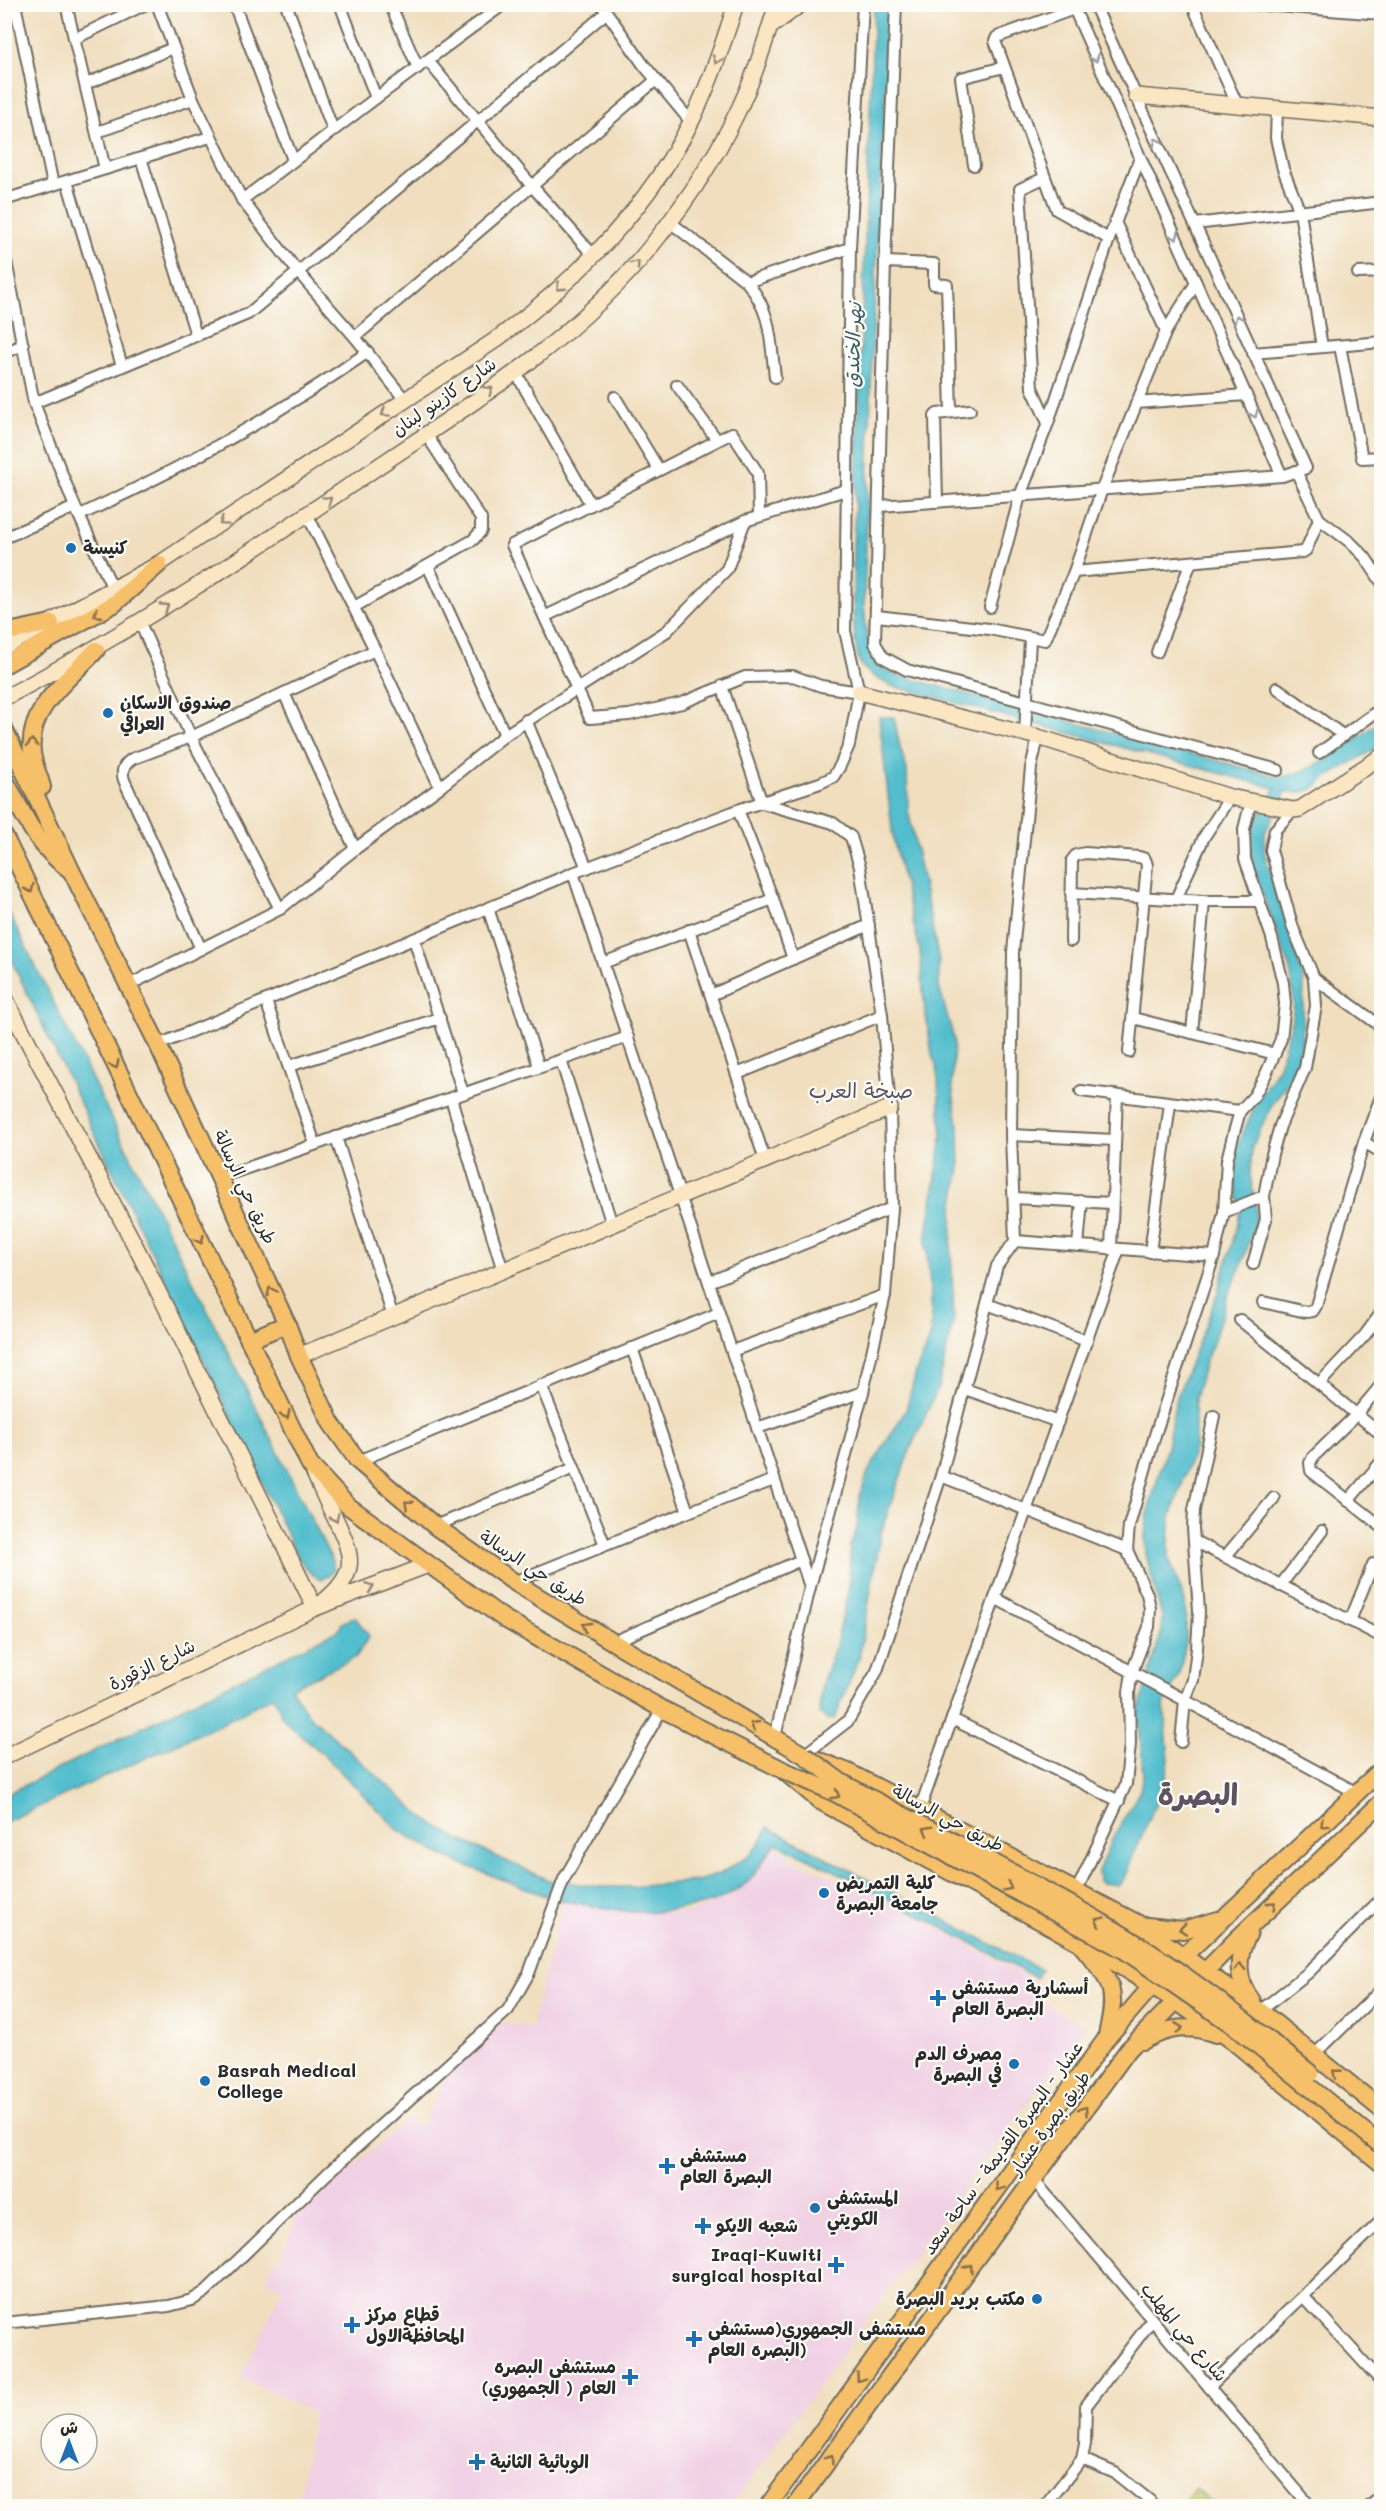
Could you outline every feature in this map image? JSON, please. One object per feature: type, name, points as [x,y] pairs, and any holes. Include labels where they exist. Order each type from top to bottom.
[{"type":"main road","points":[[4,665],[114,604],[159,564]]},
{"type":"main road","points":[[4,633],[51,623]]},
{"type":"main road","points":[[48,820],[32,749],[34,722],[51,696],[96,650]]},
{"type":"main road","name":"طريق حي الرسالة","points":[[4,729],[158,1045],[287,1324],[298,1356],[331,1423],[358,1461],[435,1526],[514,1582],[776,1737],[841,1782],[1054,1895],[1154,1954],[1233,2010],[1382,2131]]},
{"type":"main road","points":[[4,778],[24,818],[41,844],[72,872]]},
{"type":"main road","name":"طريق حي الرسالة","points":[[4,836],[310,1465],[347,1505],[503,1618],[662,1709],[832,1792],[1124,1950],[1237,2028],[1382,2146]]},
{"type":"main road","points":[[249,1340],[287,1324]]},
{"type":"main road","points":[[804,1755],[848,1772],[1137,1923],[1260,2011],[1382,2110]]},
{"type":"main road","name":"عشار - البصرة القديمة - ساحة سعد","points":[[768,2506],[1106,2039],[1152,1986],[1382,1769]]},
{"type":"main road","name":"طريق حي الرسالة","points":[[783,1770],[820,1801],[1079,1942],[1176,2001],[1233,2041],[1382,2164]]},
{"type":"main road","name":"طريق بصرة عشار","points":[[798,2506],[1127,2051],[1256,1921],[1382,1802]]},
{"type":"main road","points":[[1137,1923],[1159,1929],[1183,1930],[1227,1916]]},
{"type":"main road","points":[[1256,1921],[1243,1944],[1239,1967],[1244,1990],[1260,2011]]},
{"type":"main road","points":[[1079,1942],[1106,1976],[1113,1993],[1112,2013],[1106,2039]]},
{"type":"main road","points":[[1127,2051],[1161,2031],[1181,2027],[1200,2029],[1233,2041]]},
{"type":"street","points":[[66,4],[76,38],[105,169]]},
{"type":"street","points":[[76,38],[146,4]]},
{"type":"street","points":[[157,4],[193,99],[242,200],[298,272],[356,337],[405,400]]},
{"type":"street","points":[[234,4],[293,160]]},
{"type":"street","points":[[286,4],[333,130]]},
{"type":"street","points":[[340,4],[376,98]]},
{"type":"street","points":[[390,4],[418,68]]},
{"type":"street","points":[[242,200],[504,4]]},
{"type":"street","name":"شارع كازينو لبنان","points":[[4,647],[159,564],[518,324],[559,289],[593,255],[645,194],[691,122],[706,90],[736,4]]},
{"type":"street","name":"شارع كازينو لبنان","points":[[4,698],[96,650],[307,514],[515,372],[592,310],[632,269],[670,222],[704,173],[735,118],[748,89],[777,4]]},
{"type":"street","points":[[770,27],[801,4]]},
{"type":"street","points":[[158,1045],[573,873],[738,810],[833,777],[849,745],[859,692],[845,631],[850,248],[863,4]]},
{"type":"street","points":[[896,4],[885,262],[875,643],[883,657],[907,670],[1278,770]]},
{"type":"street","points":[[1094,4],[1253,353],[1319,519],[1350,542],[1365,557],[1382,583]]},
{"type":"street","points":[[1192,4],[1237,105]]},
{"type":"street","points":[[1249,4],[1374,10]]},
{"type":"street","points":[[4,12],[16,5],[53,185]]},
{"type":"street","points":[[1109,239],[1058,211],[995,41],[997,37],[1073,7],[1282,476]]},
{"type":"street","points":[[34,402],[248,314],[478,121],[603,9],[656,80],[691,122]]},
{"type":"street","points":[[86,84],[172,48]]},
{"type":"street","points":[[428,61],[593,255]]},
{"type":"street","points":[[974,165],[961,78],[1004,67]]},
{"type":"street","points":[[356,337],[656,80]]},
{"type":"street","points":[[1116,105],[1136,96],[1382,118]]},
{"type":"street","points":[[97,132],[193,99]]},
{"type":"street","points":[[1277,108],[1276,138],[1283,170],[1300,212],[1322,347]]},
{"type":"street","points":[[4,200],[210,137]]},
{"type":"street","points":[[141,158],[196,335]]},
{"type":"street","points":[[990,608],[1020,496],[1048,423],[1115,222],[1140,158]]},
{"type":"street","points":[[1044,178],[1020,189],[1032,388],[1048,423]]},
{"type":"street","points":[[67,181],[122,366]]},
{"type":"street","points":[[1195,224],[1382,202]]},
{"type":"street","points":[[670,222],[747,282],[765,309],[775,376]]},
{"type":"street","points":[[1115,222],[1166,331]]},
{"type":"street","points":[[747,282],[850,248]]},
{"type":"street","points":[[4,251],[34,402],[77,511],[112,589]]},
{"type":"street","points":[[885,262],[934,264],[934,284],[947,285],[951,411]]},
{"type":"street","points":[[1358,273],[1382,272]]},
{"type":"street","points":[[877,616],[990,629],[1030,639],[1045,640],[1074,572],[1102,489],[1166,331],[1196,284]]},
{"type":"street","points":[[1253,353],[1382,342]]},
{"type":"street","points":[[4,353],[23,345]]},
{"type":"street","points":[[1341,345],[1362,458],[1382,457]]},
{"type":"street","points":[[4,538],[166,475],[289,405],[368,352]]},
{"type":"street","points":[[515,372],[591,505]]},
{"type":"street","points":[[677,385],[717,440]]},
{"type":"street","points":[[1136,403],[1246,395]]},
{"type":"street","points":[[615,397],[659,470]]},
{"type":"street","points":[[937,502],[935,416],[951,411],[970,410]]},
{"type":"street","points":[[759,516],[758,473],[732,433],[512,545],[579,689],[590,718],[629,715],[682,703],[745,677],[793,676],[821,686],[859,692],[1029,733],[1230,797],[1288,809],[1300,809],[1382,756]]},
{"type":"street","points":[[354,607],[476,538],[482,527],[481,519],[426,434]]},
{"type":"street","points":[[880,506],[1282,476],[1301,469]]},
{"type":"street","points":[[546,616],[745,521],[846,490]]},
{"type":"street","points":[[307,514],[440,787]]},
{"type":"street","points":[[1074,572],[1303,552],[1306,550],[1319,519]]},
{"type":"street","points":[[129,985],[280,909],[505,735],[667,631],[727,568],[745,521]]},
{"type":"street","points":[[1157,651],[1191,562]]},
{"type":"street","points":[[428,566],[505,735]]},
{"type":"street","points":[[140,623],[191,736],[280,909]]},
{"type":"street","points":[[804,1755],[849,1721],[877,1671],[941,1476],[997,1266],[1015,1241],[1011,1135],[1013,952],[1031,768],[1028,703],[1030,639]]},
{"type":"street","points":[[201,949],[123,776],[124,768],[132,759],[191,736],[375,650]]},
{"type":"street","points":[[722,686],[762,803]]},
{"type":"street","points":[[1277,688],[1344,736]]},
{"type":"street","points":[[284,693],[355,849]]},
{"type":"street","points":[[1319,753],[1382,708]]},
{"type":"street","points":[[526,720],[587,868]]},
{"type":"street","points":[[1176,899],[1204,837],[1230,797]]},
{"type":"street","points":[[1076,1892],[1119,1801],[1128,1772],[1129,1692],[1132,1672],[1149,1626],[1150,1608],[1147,1594],[1127,1550],[1129,1526],[1155,1435],[1229,1210],[1227,1160],[1240,1111],[1254,1096],[1281,1039],[1285,1004],[1277,958],[1245,860],[1243,845],[1244,829],[1257,802]]},
{"type":"street","points":[[762,803],[833,823],[851,837],[860,867],[882,1015],[890,1108],[892,1208],[885,1295],[863,1392],[810,1587],[776,1737]]},
{"type":"street","points":[[1253,1263],[1266,1219],[1261,1198],[1280,1126],[1305,1068],[1316,1006],[1314,978],[1293,928],[1271,850],[1275,830],[1288,809]]},
{"type":"street","points":[[738,810],[773,899],[793,959]]},
{"type":"street","points":[[1071,941],[1072,860],[1076,855],[1085,853],[1145,859],[1147,865],[1145,897],[1129,1052]]},
{"type":"street","points":[[573,873],[810,1587]]},
{"type":"street","points":[[1071,893],[1204,901],[1259,900]]},
{"type":"street","points":[[603,963],[773,899]]},
{"type":"street","points":[[1192,1033],[1204,901]]},
{"type":"street","points":[[488,908],[539,1067]]},
{"type":"street","points":[[711,995],[869,925]]},
{"type":"street","points":[[689,930],[765,1160]]},
{"type":"street","points":[[414,939],[463,1093]]},
{"type":"street","points":[[1314,978],[1382,1028]]},
{"type":"street","points":[[4,996],[140,1255],[315,1608]]},
{"type":"street","points":[[266,1001],[315,1144]]},
{"type":"street","points":[[737,1074],[882,1015]]},
{"type":"street","points":[[289,1066],[440,1018]]},
{"type":"street","points":[[1133,1018],[1275,1054]]},
{"type":"street","points":[[218,1178],[628,1037]]},
{"type":"street","points":[[561,1060],[612,1225]]},
{"type":"street","points":[[1081,1091],[1240,1111]]},
{"type":"street","points":[[1263,1302],[1306,1312],[1313,1311],[1316,1306],[1364,1142],[1382,1094]]},
{"type":"street","points":[[920,1809],[1087,1341],[1115,1249],[1113,1203],[1117,1096]]},
{"type":"street","points":[[451,1098],[503,1270]]},
{"type":"street","points":[[1150,1252],[1170,1104]]},
{"type":"street","points":[[298,1356],[890,1108]]},
{"type":"street","points":[[1011,1135],[1115,1140]]},
{"type":"street","points":[[336,1137],[393,1317]]},
{"type":"street","points":[[1364,1142],[1382,1153]]},
{"type":"street","points":[[1014,1198],[1113,1203]]},
{"type":"street","points":[[1229,1210],[1261,1198]]},
{"type":"street","points":[[1078,1246],[1082,1202]]},
{"type":"street","points":[[709,1282],[892,1208]]},
{"type":"street","points":[[1015,1241],[1214,1256]]},
{"type":"street","points":[[732,1351],[885,1295]]},
{"type":"street","points":[[987,1304],[1087,1341]]},
{"type":"street","points":[[1319,1384],[1365,1335],[1382,1312]]},
{"type":"street","points":[[358,1461],[719,1313]]},
{"type":"street","points":[[1240,1320],[1382,1435]]},
{"type":"street","points":[[632,1348],[688,1512]]},
{"type":"street","points":[[1382,1384],[1356,1415],[1313,1457],[1310,1464],[1311,1471],[1382,1527]]},
{"type":"street","points":[[541,1385],[604,1545]]},
{"type":"street","points":[[965,1389],[1058,1422]]},
{"type":"street","points":[[757,1428],[863,1392]]},
{"type":"street","points":[[1181,1742],[1180,1698],[1193,1680],[1197,1649],[1199,1611],[1194,1510],[1214,1416]]},
{"type":"street","points":[[1348,1501],[1382,1461]]},
{"type":"street","name":"شارع الزقورة","points":[[310,1465],[346,1540],[351,1558],[343,1583],[315,1608]]},
{"type":"street","points":[[435,1526],[574,1468]]},
{"type":"street","points":[[941,1476],[1127,1550]]},
{"type":"street","points":[[514,1582],[774,1480]]},
{"type":"street","points":[[1225,1557],[1274,1498]]},
{"type":"street","points":[[1280,1586],[1322,1531]]},
{"type":"street","points":[[1194,1541],[1378,1635],[1382,1624]]},
{"type":"street","points":[[613,1642],[801,1560]]},
{"type":"street","points":[[1350,1621],[1373,1564]]},
{"type":"street","name":"شارع الزقورة","points":[[4,1757],[315,1608],[428,1565]]},
{"type":"street","points":[[995,1599],[1357,1793]]},
{"type":"street","points":[[4,2323],[177,2305],[206,2292],[327,2174],[508,2010],[529,1973],[564,1879],[662,1709]]},
{"type":"street","points":[[952,1719],[1119,1801]]},
{"type":"street","points":[[1260,2011],[1308,1972],[1382,1898]]},
{"type":"street","points":[[1314,2055],[1382,1989]]},
{"type":"street","name":"شارع حي المهلب","points":[[1033,2180],[1310,2506]]},
{"type":"street","points":[[1209,2387],[1382,2220]]},
{"type":"street","points":[[1303,2296],[1382,2382]]},
{"type":"street","points":[[1045,2506],[1082,2459],[1085,2444],[1086,2406],[1152,2320]]},
{"type":"street","points":[[1082,2459],[1115,2473],[1150,2501],[1153,2506]]},
{"type":"street","points":[[1370,2506],[1382,2496]]},
{"type":"shaded area","name":"مستشفى البصرة العام","points":[[775,1843],[793,1860],[839,1880],[857,1883],[1049,1989],[1043,2002],[1085,2027],[949,2207],[731,2506],[298,2506],[313,2413],[241,2378],[283,2288],[266,2280],[275,2260],[280,2261],[297,2217],[404,2122],[423,2125],[450,2069],[504,2022],[531,2029],[563,1902],[634,1913],[692,1912],[731,1896],[756,1876]]},
{"type":"green space","points":[[1196,2488],[1214,2506],[1180,2506]]},
{"type":"water","points":[[874,5],[890,5],[873,334],[864,602],[866,631],[875,659],[889,672],[898,675],[1279,777],[1292,775],[1319,763],[1381,721],[1381,745],[1324,779],[1313,789],[1299,793],[1286,791],[1265,833],[1264,852],[1304,981],[1302,1041],[1294,1074],[1272,1105],[1252,1147],[1250,1175],[1256,1209],[1255,1225],[1228,1295],[1195,1398],[1195,1446],[1171,1517],[1169,1538],[1169,1559],[1185,1601],[1186,1642],[1179,1674],[1164,1705],[1169,1760],[1165,1782],[1123,1880],[1118,1885],[1099,1881],[1098,1871],[1112,1839],[1140,1791],[1143,1773],[1138,1712],[1162,1631],[1162,1616],[1146,1555],[1145,1535],[1150,1504],[1167,1447],[1176,1399],[1216,1298],[1237,1227],[1240,1211],[1234,1172],[1235,1151],[1257,1101],[1279,1066],[1294,1004],[1290,968],[1254,871],[1249,843],[1255,821],[1267,806],[1275,788],[889,685],[862,666],[858,657],[854,629],[853,552]]},
{"type":"water","points":[[879,717],[894,717],[907,770],[908,810],[939,960],[939,987],[954,1039],[952,1085],[959,1131],[960,1168],[953,1210],[951,1249],[954,1319],[938,1388],[909,1452],[881,1532],[859,1658],[835,1718],[827,1719],[819,1713],[822,1684],[836,1645],[849,1587],[850,1546],[857,1528],[860,1496],[868,1472],[906,1410],[916,1372],[931,1335],[931,1297],[926,1241],[942,1137],[937,1068],[932,1055],[924,1002],[920,951],[893,838]]},
{"type":"water","points":[[5,905],[331,1558],[334,1569],[329,1576],[321,1579],[312,1574],[295,1551],[5,947]]},
{"type":"water","points":[[355,1617],[369,1636],[356,1657],[291,1688],[307,1713],[425,1819],[458,1839],[548,1880],[602,1887],[632,1887],[697,1881],[720,1874],[751,1854],[768,1827],[1041,1970],[1036,1978],[854,1880],[776,1843],[750,1880],[716,1901],[698,1906],[657,1912],[631,1912],[564,1901],[543,1895],[447,1858],[399,1831],[324,1755],[289,1725],[280,1714],[280,1708],[273,1696],[223,1723],[5,1822],[5,1795],[339,1630],[342,1623]]},
{"type":"place","name":"كنيسة","points":[[71,548]]},
{"type":"place","name":"صندوق الاسكان العراقي","points":[[108,713]]},
{"type":"place","name":"كلية التمريض جامعة البصرة","points":[[824,1893]]},
{"type":"place","name":"أسشارية مستشفى البصرة العام","points":[[938,1998]]},
{"type":"place","name":"مصرف الدم في البصرة","points":[[1014,2064]]},
{"type":"place","name":"Basrah Medical College","points":[[205,2081]]},
{"type":"place","name":"مستشفى البصرة العام","points":[[667,2166]]},
{"type":"place","name":"المستشفى الكويتي","points":[[815,2208]]},
{"type":"place","name":"شعبه الايكو","points":[[703,2226]]},
{"type":"place","name":"Iraqi-Kuwiti surgical hospital","points":[[836,2265]]},
{"type":"place","name":"مكتب بريد البصرة","points":[[1037,2299]]},
{"type":"place","name":"قطاع مركز المحافظةالاول","points":[[352,2325]]},
{"type":"place","name":"مستشفى الجمهوري(مستشفى البصره العام)","points":[[694,2339]]},
{"type":"place","name":"مستشفى البصره العام ( الجمهوري)","points":[[630,2377]]},
{"type":"place","name":"الوبائية الثانية","points":[[477,2462]]},
{"type":"district","name":"صبخة العرب","points":[[861,1091]]},
{"type":"district","name":"البصرة","points":[[1198,1795]]},
{"type":"water label","name":"نهر الخندق","points":[[853,345]]}]
